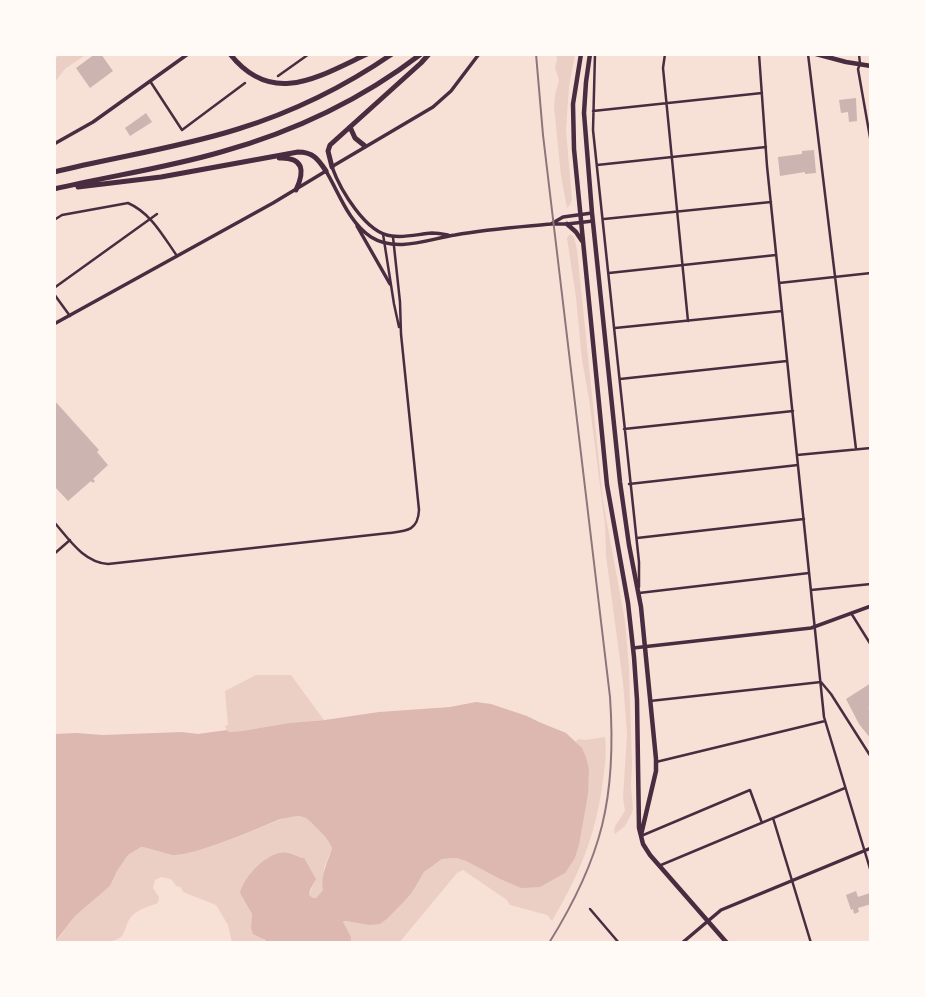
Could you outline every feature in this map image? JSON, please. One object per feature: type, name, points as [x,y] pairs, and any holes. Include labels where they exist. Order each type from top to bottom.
[{"type":"highway","points":[[230,54],[242,68],[259,78],[289,84],[306,82],[367,54]]},
{"type":"highway","points":[[54,172],[194,141],[256,124],[316,99],[392,54]]},
{"type":"highway","points":[[54,190],[219,153],[281,133],[359,96],[421,54]]},
{"type":"highway","points":[[332,167],[328,149],[429,54]]},
{"type":"highway","points":[[350,127],[355,138],[365,146]]},
{"type":"highway","points":[[54,190],[140,180],[290,153],[307,152],[316,157],[326,171]]},
{"type":"highway","points":[[261,160],[285,158],[297,162],[302,173],[296,190]]},
{"type":"main road","points":[[581,54],[575,86],[574,149],[607,485],[628,603],[633,648],[637,700],[638,815],[641,836],[646,848],[660,866],[727,943]]},
{"type":"main road","points":[[593,54],[585,90],[584,113],[593,221],[620,482],[645,647],[656,762],[641,836]]},
{"type":"main road","points":[[816,54],[871,65]]},
{"type":"main road","points":[[567,224],[578,234],[583,244]]},
{"type":"street","points":[[54,144],[83,128],[188,54]]},
{"type":"street","points":[[278,76],[309,54]]},
{"type":"street","points":[[54,324],[296,190],[365,146],[408,123],[442,100],[479,54]]},
{"type":"street","points":[[593,54],[597,165],[639,566],[638,593],[810,573]]},
{"type":"street","points":[[664,54],[663,68],[688,321]]},
{"type":"street","points":[[759,54],[765,147],[825,721],[871,872]]},
{"type":"street","points":[[808,54],[856,449]]},
{"type":"street","points":[[859,54],[858,69],[871,143]]},
{"type":"street","points":[[150,81],[182,130],[245,83]]},
{"type":"street","points":[[593,111],[762,93]]},
{"type":"street","points":[[597,165],[765,147]]},
{"type":"street","points":[[332,167],[357,211],[374,229],[393,237],[431,233],[454,235]]},
{"type":"street","points":[[326,171],[390,284]]},
{"type":"street","points":[[602,219],[771,202]]},
{"type":"street","points":[[54,220],[62,215],[128,203],[150,218],[177,256]]},
{"type":"street","points":[[551,224],[566,216],[593,213]]},
{"type":"street","points":[[54,288],[156,214]]},
{"type":"street","points":[[353,218],[370,236],[394,244],[593,221]]},
{"type":"street","points":[[383,234],[401,334]]},
{"type":"street","points":[[54,522],[89,558],[108,564],[353,538],[411,529],[417,522],[419,510],[393,237]]},
{"type":"street","points":[[608,273],[776,256]]},
{"type":"street","points":[[779,283],[871,273]]},
{"type":"street","points":[[54,294],[70,316]]},
{"type":"street","points":[[613,328],[782,311]]},
{"type":"street","points":[[619,379],[788,361]]},
{"type":"street","points":[[624,429],[793,411]]},
{"type":"street","points":[[797,455],[871,448]]},
{"type":"street","points":[[629,484],[798,465]]},
{"type":"street","points":[[635,538],[804,519]]},
{"type":"street","points":[[54,554],[70,540]]},
{"type":"street","points":[[811,590],[871,584]]},
{"type":"street","points":[[633,648],[815,627],[871,606]]},
{"type":"street","points":[[851,613],[871,645]]},
{"type":"street","points":[[650,701],[821,682]]},
{"type":"street","points":[[821,682],[871,757]]},
{"type":"street","points":[[656,762],[825,721]]},
{"type":"street","points":[[660,866],[845,788]]},
{"type":"street","points":[[641,836],[750,790],[762,823]]},
{"type":"street","points":[[774,818],[811,943]]},
{"type":"street","points":[[682,943],[721,910],[871,848]]},
{"type":"street","points":[[590,909],[619,943]]},
{"type":"shaded area","points":[[59,54],[87,54],[65,69],[54,83],[54,61]]},
{"type":"shaded area","points":[[556,54],[575,54],[566,130],[572,199],[567,208],[554,107],[559,80],[555,68]]},
{"type":"shaded area","points":[[570,234],[574,237],[577,250],[603,501],[625,621],[629,668],[633,809],[625,826],[615,834],[615,826],[625,811],[623,798],[627,733],[606,556],[605,525],[567,238]]},
{"type":"shaded area","points":[[256,675],[291,675],[324,720],[228,732],[225,726],[228,725],[225,691]]},
{"type":"shaded area","points":[[476,702],[527,716],[566,733],[582,748],[589,769],[588,794],[579,845],[575,858],[565,873],[540,887],[521,888],[466,861],[456,858],[442,859],[424,872],[409,896],[380,924],[343,922],[351,937],[351,943],[267,943],[253,934],[252,914],[240,893],[246,881],[255,869],[273,855],[291,854],[304,858],[316,879],[309,895],[316,898],[323,890],[323,874],[332,848],[308,820],[293,816],[209,847],[181,854],[172,855],[141,847],[128,855],[110,886],[75,916],[54,943],[54,734],[229,732]]},
{"type":"shaded area","points":[[605,737],[603,780],[591,836],[579,870],[552,921],[547,915],[510,905],[507,900],[463,870],[457,873],[399,943],[351,943],[343,923],[346,921],[369,925],[416,886],[424,872],[442,859],[456,858],[466,861],[498,878],[575,858],[588,777],[586,759],[576,742],[578,739]]},
{"type":"shaded area","points":[[294,816],[305,816],[311,820],[328,837],[332,848],[324,868],[323,890],[316,898],[309,895],[315,880],[302,858],[291,853],[240,893],[252,914],[251,928],[267,943],[232,943],[228,925],[216,905],[183,892],[171,879],[161,877],[155,880],[153,888],[159,897],[158,903],[135,914],[129,920],[122,936],[110,941],[55,943],[75,916],[110,886],[128,855],[141,847],[172,855],[181,854],[210,847]]},
{"type":"building","points":[[95,54],[101,54],[113,71],[90,88],[76,68]]},
{"type":"building","points":[[856,98],[857,121],[849,122],[848,112],[841,113],[839,100]]},
{"type":"building","points":[[146,113],[152,122],[130,136],[125,128]]},
{"type":"building","points":[[814,150],[816,173],[780,176],[778,157]]},
{"type":"building","points":[[54,400],[99,450],[97,452],[108,465],[93,479],[93,483],[91,481],[68,501],[54,486]]},
{"type":"building","points":[[871,683],[871,706],[868,708],[871,709],[871,739],[859,724],[846,699]]},
{"type":"building","points":[[856,891],[858,897],[870,893],[871,904],[858,908],[859,912],[854,914],[846,895]]},
{"type":"railway","points":[[536,54],[612,733],[608,796],[602,826],[582,883],[549,943]]}]
